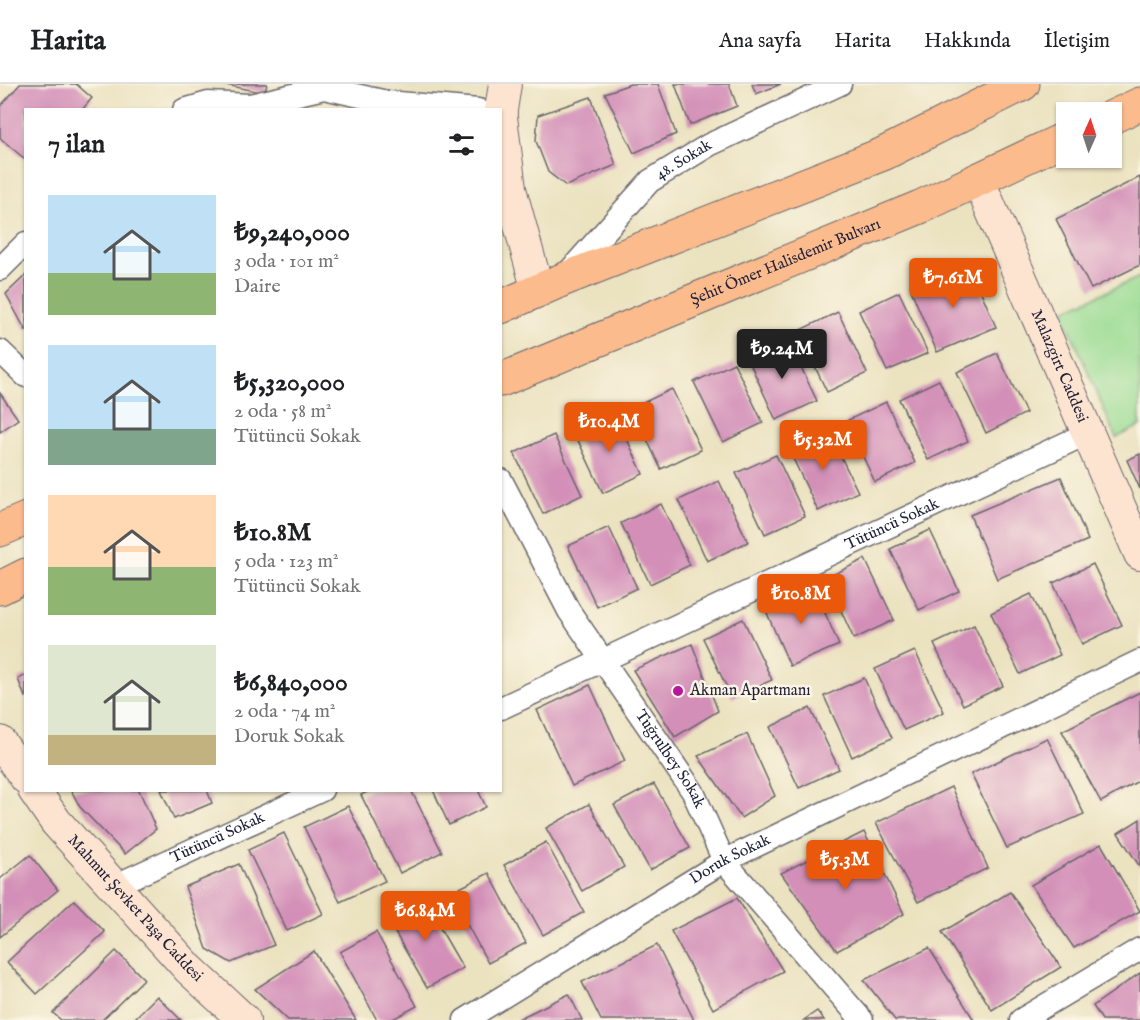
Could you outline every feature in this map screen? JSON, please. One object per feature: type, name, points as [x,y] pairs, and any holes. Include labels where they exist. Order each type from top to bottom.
[{"type":"highway","points":[[502,307],[550,285],[884,154],[1023,84]]},
{"type":"highway","points":[[1122,112],[1140,104]]},
{"type":"highway","name":"Şehit Ömer Halisdemir Bulvarı","points":[[502,380],[920,207],[1056,143]]},
{"type":"highway","points":[[0,530],[24,520]]},
{"type":"highway","points":[[0,588],[24,576]]},
{"type":"street","points":[[501,108],[505,84]]},
{"type":"street","name":"48. Sokak","points":[[550,285],[650,181],[709,145],[828,86]]},
{"type":"street","points":[[191,108],[208,103],[250,105],[324,88],[387,102],[455,108]]},
{"type":"street","points":[[502,125],[510,189],[550,285]]},
{"type":"street","name":"Malazgirt Caddesi","points":[[978,179],[1140,554]]},
{"type":"street","points":[[0,269],[24,245]]},
{"type":"street","points":[[0,351],[24,374]]},
{"type":"street","name":"Tütüncü Sokak","points":[[502,708],[1088,433]]},
{"type":"street","name":"Tuğrulbey Sokak","points":[[502,482],[569,611],[693,792],[724,861],[862,1020]]},
{"type":"street","name":"Doruk Sokak","points":[[465,1020],[724,861],[1140,661]]},
{"type":"street","points":[[0,742],[24,775]]},
{"type":"street","name":"Mahmut Şevket Paşa Caddesi","points":[[35,792],[56,822],[189,969],[244,1020]]},
{"type":"street","name":"Tütüncü Sokak","points":[[114,886],[318,792]]},
{"type":"street","points":[[1021,1020],[1140,949]]},
{"type":"green space","points":[[1140,277],[1140,426],[1116,438],[1062,311]]},
{"type":"building","points":[[20,84],[76,84],[92,98],[84,108],[24,108],[24,158],[0,138],[0,107]]},
{"type":"building","points":[[221,84],[267,84],[265,93]]},
{"type":"building","points":[[630,84],[658,84],[676,134],[634,153],[605,93]]},
{"type":"building","points":[[675,84],[729,84],[737,106],[690,125]]},
{"type":"building","points":[[752,84],[781,84],[756,94]]},
{"type":"building","points":[[591,97],[616,165],[566,186],[548,172],[536,141],[538,115]]},
{"type":"building","points":[[1140,177],[1140,265],[1091,289],[1056,219]]},
{"type":"building","points":[[970,266],[996,327],[937,352],[911,290]]},
{"type":"building","points":[[24,277],[24,327],[6,294]]},
{"type":"building","points":[[899,292],[928,353],[887,371],[859,311]]},
{"type":"building","points":[[838,312],[867,373],[827,392],[798,331]]},
{"type":"building","points":[[788,340],[817,401],[776,420],[748,359]]},
{"type":"building","points":[[997,353],[1026,413],[986,433],[957,372]]},
{"type":"building","points":[[734,363],[763,423],[723,442],[694,382]]},
{"type":"building","points":[[939,380],[968,441],[928,460],[899,399]]},
{"type":"building","points":[[672,389],[701,450],[661,469],[632,408]]},
{"type":"building","points":[[0,393],[18,419],[0,432]]},
{"type":"building","points":[[886,402],[915,463],[875,482],[846,421]]},
{"type":"building","points":[[615,413],[643,474],[603,493],[574,432]]},
{"type":"building","points":[[829,432],[858,492],[818,511],[789,450]]},
{"type":"building","points":[[554,435],[582,495],[543,514],[514,453]]},
{"type":"building","points":[[1140,454],[1140,489],[1127,460]]},
{"type":"building","points":[[776,455],[805,516],[765,534],[736,473]]},
{"type":"building","points":[[1061,477],[1088,540],[997,579],[970,515]]},
{"type":"building","points":[[719,481],[748,542],[707,561],[679,500]]},
{"type":"building","points":[[661,504],[690,565],[650,584],[621,523]]},
{"type":"building","points":[[609,527],[637,588],[597,607],[568,546]]},
{"type":"building","points":[[930,530],[959,591],[919,610],[890,549]]},
{"type":"building","points":[[865,559],[894,620],[854,639],[826,578]]},
{"type":"building","points":[[1093,564],[1122,625],[1082,644],[1053,583]]},
{"type":"building","points":[[812,583],[839,645],[790,666],[763,604]]},
{"type":"building","points":[[1031,594],[1060,655],[1020,674],[991,613]]},
{"type":"building","points":[[743,619],[772,680],[732,698],[703,638]]},
{"type":"building","points":[[974,625],[1003,686],[963,705],[934,644]]},
{"type":"building","name":"Akman Apartmanı","points":[[692,644],[718,711],[675,737],[633,670]]},
{"type":"building","points":[[915,651],[944,712],[904,730],[875,669]]},
{"type":"building","points":[[24,676],[24,694],[18,679]]},
{"type":"building","points":[[864,678],[892,738],[852,757],[824,696]]},
{"type":"building","points":[[590,685],[625,761],[572,786],[537,710]]},
{"type":"building","points":[[1140,692],[1140,780],[1101,802],[1062,731]]},
{"type":"building","points":[[810,708],[839,769],[799,788],[770,727]]},
{"type":"building","points":[[747,734],[775,796],[741,818],[698,756]]},
{"type":"building","points":[[1047,738],[1084,814],[1007,848],[971,774]]},
{"type":"building","points":[[654,784],[690,848],[650,870],[614,805]]},
{"type":"building","points":[[951,787],[988,868],[918,902],[876,823]]},
{"type":"building","points":[[72,792],[140,792],[156,829],[125,854],[80,807]]},
{"type":"building","points":[[162,792],[208,792],[212,803],[174,819]]},
{"type":"building","points":[[367,792],[412,792],[442,852],[400,873],[361,795]]},
{"type":"building","points":[[434,792],[479,792],[486,807],[449,825]]},
{"type":"building","points":[[589,804],[624,867],[582,891],[546,828]]},
{"type":"building","points":[[348,806],[385,881],[340,902],[304,827]]},
{"type":"building","points":[[1140,819],[1140,867],[1118,833]]},
{"type":"building","points":[[864,832],[904,914],[837,951],[781,873]]},
{"type":"building","points":[[284,833],[323,914],[287,931],[248,850]]},
{"type":"building","points":[[546,842],[584,912],[543,935],[504,865]]},
{"type":"building","points":[[1101,844],[1140,911],[1074,948],[1031,885]]},
{"type":"building","points":[[30,855],[58,890],[0,937],[0,879]]},
{"type":"building","points":[[239,864],[274,945],[231,963],[207,949],[185,887]]},
{"type":"building","points":[[489,873],[526,943],[488,963],[450,893]]},
{"type":"building","points":[[1010,892],[1061,967],[992,1010],[942,932]]},
{"type":"building","points":[[422,897],[463,968],[427,988],[386,917]]},
{"type":"building","points":[[737,898],[783,971],[713,1009],[671,931]]},
{"type":"building","points":[[74,900],[105,932],[37,994],[7,962]]},
{"type":"building","points":[[376,932],[417,1006],[391,1020],[377,1020],[340,952]]},
{"type":"building","points":[[657,945],[694,1020],[601,1020],[582,982]]},
{"type":"building","points":[[929,948],[974,1020],[895,1020],[864,980]]},
{"type":"building","points":[[116,951],[144,979],[102,1020],[61,1020],[53,1013]]},
{"type":"building","points":[[314,951],[356,1020],[288,1020],[255,989]]},
{"type":"building","points":[[1140,973],[1140,1020],[1102,1020],[1093,1006]]},
{"type":"building","points":[[569,994],[582,1020],[516,1020]]},
{"type":"building","points":[[157,996],[181,1020],[133,1020]]},
{"type":"building","points":[[817,1011],[824,1020],[804,1020]]},
{"type":"place","name":"Akman Apartmanı","points":[[678,691]]}]
